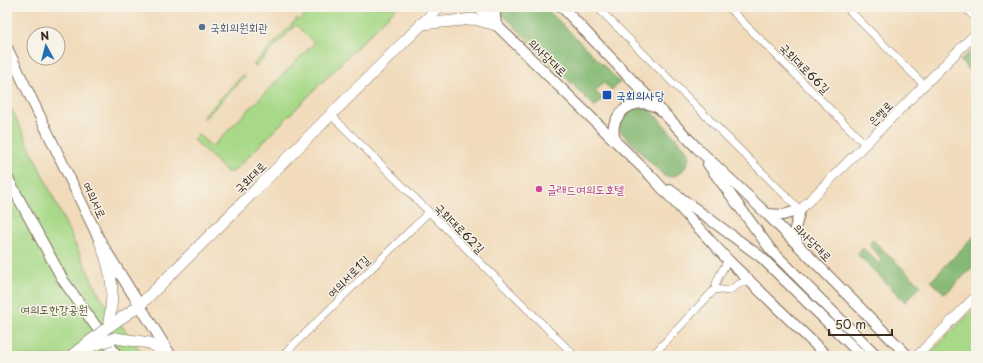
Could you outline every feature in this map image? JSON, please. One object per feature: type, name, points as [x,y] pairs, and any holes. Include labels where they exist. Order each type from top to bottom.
[{"type":"main road","name":"국회대로","points":[[74,353],[139,306],[439,7]]},
{"type":"main road","name":"의사당대로","points":[[478,7],[615,140],[651,176],[728,260],[827,356]]},
{"type":"main road","points":[[421,24],[474,19],[496,25],[494,7]]},
{"type":"main road","name":"의사당대로","points":[[562,7],[697,148],[767,214],[908,356]]},
{"type":"main road","name":"여의서로","points":[[7,48],[100,241],[171,356]]},
{"type":"main road","points":[[7,64],[18,73]]},
{"type":"main road","points":[[615,140],[613,126],[616,119],[631,105],[640,102],[650,104],[660,109]]},
{"type":"main road","name":"의사당대로","points":[[697,148],[771,250],[877,356]]},
{"type":"main road","points":[[7,176],[63,280],[117,356]]},
{"type":"main road","name":"의사당대로","points":[[651,176],[761,257],[862,356]]},
{"type":"main road","points":[[767,214],[783,215],[800,210]]},
{"type":"main road","points":[[798,245],[794,232],[800,210]]},
{"type":"main road","points":[[100,241],[112,278],[113,304],[108,327]]},
{"type":"main road","points":[[870,318],[898,356]]},
{"type":"main road","points":[[74,353],[115,338],[150,343],[171,356]]},
{"type":"street","points":[[597,7],[800,210]]},
{"type":"street","name":"국회대로66길","points":[[728,7],[865,144]]},
{"type":"street","points":[[846,7],[924,85]]},
{"type":"street","points":[[964,7],[976,18]]},
{"type":"street","name":"은행로","points":[[800,210],[976,33]]},
{"type":"street","name":"국회대로62길","points":[[330,115],[575,356]]},
{"type":"street","name":"여의서로1길","points":[[282,356],[429,212]]},
{"type":"street","points":[[652,356],[714,290],[716,279],[724,270],[728,260]]},
{"type":"street","points":[[714,290],[728,291],[739,284],[750,281]]},
{"type":"street","points":[[916,356],[976,296]]},
{"type":"green space","points":[[313,7],[397,7],[233,172],[227,172],[193,139],[198,134],[212,147],[314,43],[296,25],[256,66],[253,65],[298,18],[300,20]]},
{"type":"green space","points":[[500,7],[545,7],[620,82],[612,90],[604,83],[595,91],[603,99],[595,107],[502,14]]},
{"type":"green space","points":[[976,46],[976,77],[960,61]]},
{"type":"green space","points":[[243,75],[245,77],[204,119],[202,118]]},
{"type":"green space","name":"여의도한강공원","points":[[7,99],[98,293],[144,356],[7,356]]},
{"type":"green space","points":[[636,107],[649,108],[689,153],[689,158],[685,167],[678,174],[669,177],[664,176],[621,132],[621,120],[629,111]]},
{"type":"green space","points":[[976,234],[976,264],[945,294],[931,281]]},
{"type":"green space","points":[[873,240],[921,286],[905,302],[857,254],[863,248],[878,263],[882,259],[869,244]]},
{"type":"green space","points":[[976,307],[976,356],[927,356]]},
{"type":"place","name":"국회의원회관","points":[[202,27]]},
{"type":"place","name":"국회의사당","points":[[607,95]]},
{"type":"place","name":"글래드여의도호텔","points":[[539,189]]}]
